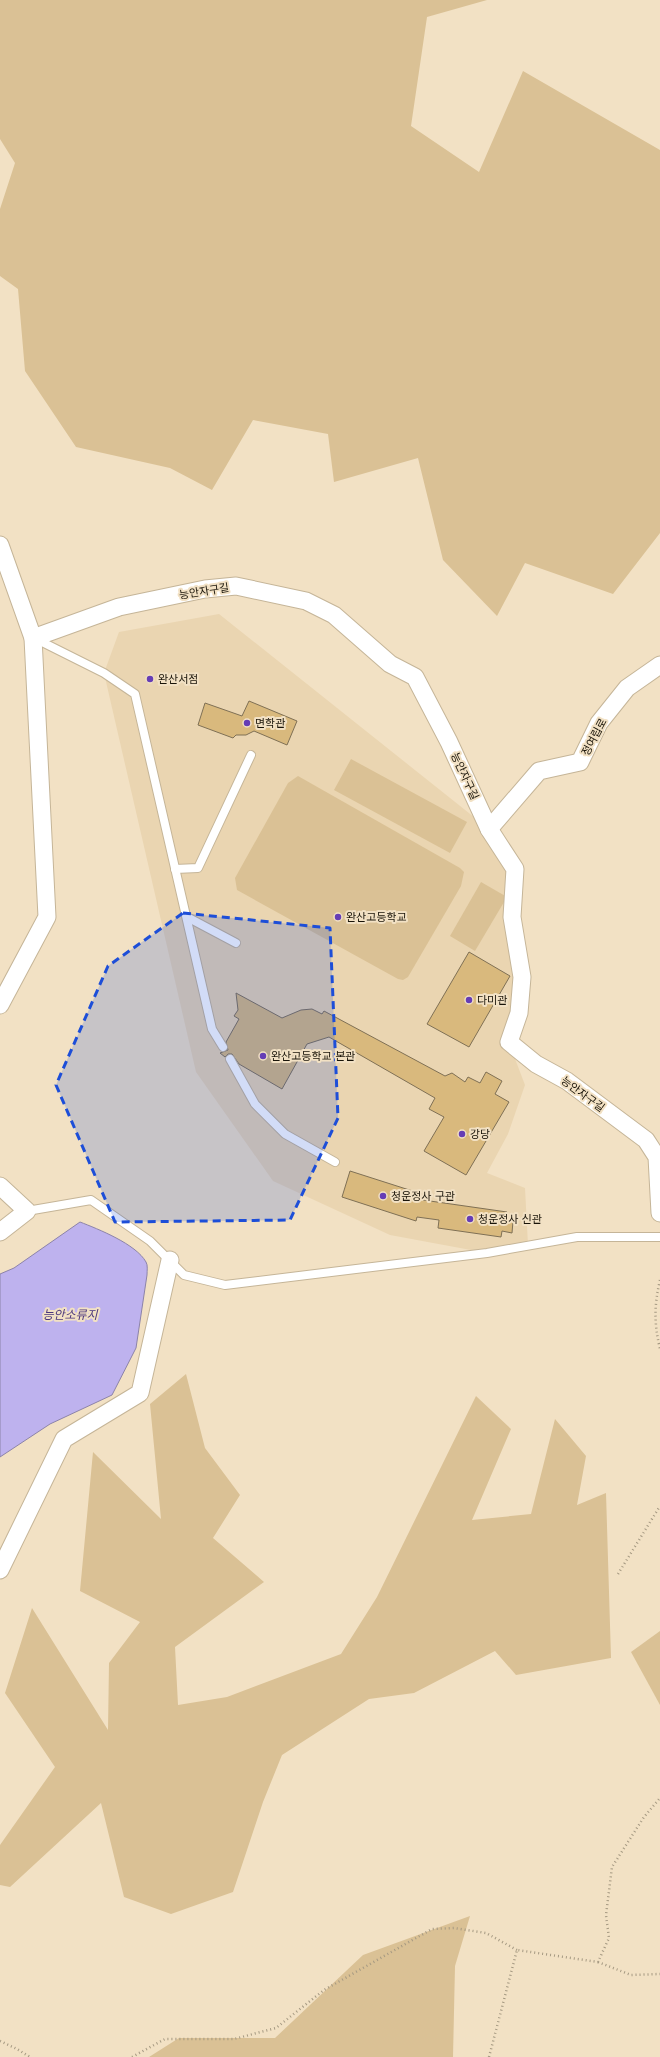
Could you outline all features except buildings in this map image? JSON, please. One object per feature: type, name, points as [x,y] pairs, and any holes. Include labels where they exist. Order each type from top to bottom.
[{"type":"street","points":[[0,545],[34,638],[47,917],[0,1005]]},
{"type":"street","name":"능안자구길","points":[[34,638],[119,607],[205,589],[236,586],[306,601],[334,615],[390,664],[414,677],[449,742],[489,829],[515,869],[512,917],[522,977],[519,1014],[509,1042],[536,1064],[567,1081],[646,1140],[657,1157],[660,1213]]},
{"type":"street","name":"정여립로","points":[[489,829],[539,771],[580,762],[599,723],[627,688],[660,665]]},
{"type":"street","points":[[0,1186],[27,1211],[0,1232]]},
{"type":"street","points":[[0,1570],[64,1439],[140,1393],[170,1260]]},
{"type":"lane","points":[[34,638],[104,672],[135,694],[212,1029],[223,1047]]},
{"type":"lane","points":[[175,868],[198,868],[251,755]]},
{"type":"lane","points":[[187,917],[236,943]]},
{"type":"lane","points":[[230,1059],[255,1104],[285,1134],[335,1162]]},
{"type":"lane","points":[[27,1211],[91,1200],[150,1241],[184,1275],[225,1285],[487,1253],[578,1237],[660,1237]]},
{"type":"path","points":[[660,1280],[655,1304],[655,1328],[660,1349]]},
{"type":"path","points":[[618,1574],[660,1506]]},
{"type":"path","points":[[598,1962],[609,1938],[606,1915],[612,1867],[644,1817],[660,1798]]},
{"type":"path","points":[[132,2057],[165,2039],[234,2039],[276,2028],[324,1990],[432,1929],[454,1928],[486,1933],[517,1950],[598,1962],[631,1975],[660,1974]]},
{"type":"path","points":[[489,2057],[517,1950]]},
{"type":"path","points":[[0,2041],[17,2048],[30,2057]]},
{"type":"highlighted area","points":[[183,913],[330,928],[338,1118],[290,1220],[115,1222],[56,1085],[108,966]]},
{"type":"shaded area","points":[[0,0],[487,0],[427,17],[411,126],[479,172],[523,71],[660,150],[660,533],[613,594],[525,563],[497,616],[443,560],[418,458],[334,482],[328,434],[253,420],[212,490],[170,468],[76,447],[25,371],[18,289],[0,276],[0,209],[15,163],[0,139]]},
{"type":"shaded area","name":"완산고등학교","points":[[219,614],[489,829],[514,877],[518,958],[509,1043],[525,1085],[508,1134],[487,1173],[525,1188],[528,1245],[487,1253],[390,1235],[273,1181],[196,1072],[104,673],[119,632]]},
{"type":"shaded area","points":[[351,759],[467,822],[450,853],[334,790]]},
{"type":"shaded area","points":[[298,776],[460,868],[464,872],[461,886],[408,977],[403,980],[398,979],[237,890],[235,878],[288,783]]},
{"type":"shaded area","points":[[481,882],[507,897],[475,951],[450,936]]},
{"type":"shaded area","points":[[186,1374],[205,1448],[240,1495],[213,1538],[264,1582],[175,1647],[178,1705],[227,1697],[341,1654],[377,1597],[476,1396],[511,1429],[472,1520],[531,1514],[555,1419],[586,1456],[577,1505],[606,1493],[611,1658],[516,1675],[495,1651],[414,1693],[369,1699],[282,1755],[263,1802],[233,1892],[171,1914],[124,1897],[101,1803],[10,1887],[0,1885],[0,1845],[55,1767],[5,1693],[32,1608],[108,1730],[109,1663],[140,1622],[80,1591],[93,1452],[161,1519],[150,1404]]},
{"type":"shaded area","points":[[660,1631],[660,1705],[631,1652]]},
{"type":"shaded area","points":[[470,1916],[455,1966],[453,2057],[149,2057],[179,2038],[275,2038],[363,1955]]},
{"type":"water","name":"능안소류지","points":[[80,1222],[125,1243],[141,1255],[147,1263],[147,1275],[136,1348],[112,1395],[50,1424],[0,1457],[0,1274],[14,1268]]},
{"type":"place","name":"완산서점","points":[[150,679]]},
{"type":"place","name":"면학관","points":[[247,723]]},
{"type":"place","name":"완산고등학교","points":[[338,917]]},
{"type":"place","name":"다미관","points":[[469,1000]]},
{"type":"place","name":"완산고등학교 본관","points":[[263,1056]]},
{"type":"place","name":"강당","points":[[462,1134]]},
{"type":"place","name":"청운정사 구관","points":[[383,1196]]},
{"type":"place","name":"청운정사 신관","points":[[470,1219]]}]
